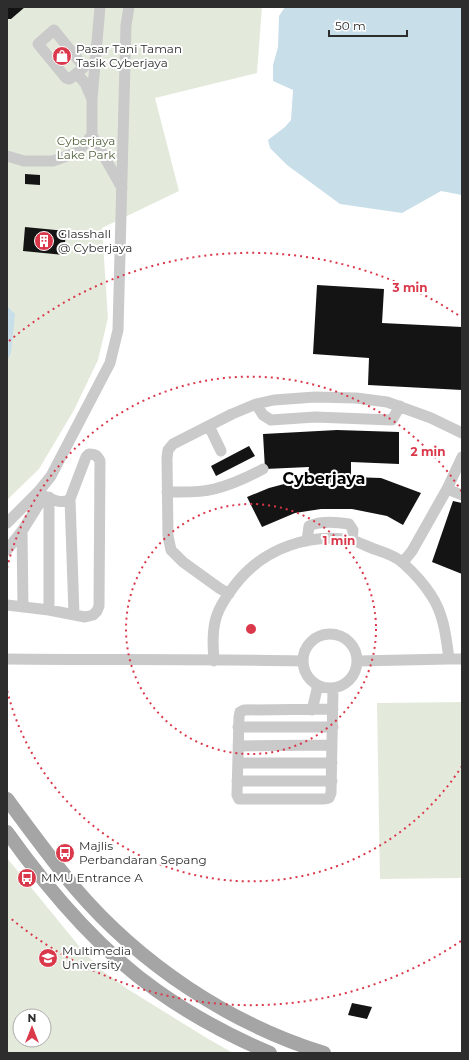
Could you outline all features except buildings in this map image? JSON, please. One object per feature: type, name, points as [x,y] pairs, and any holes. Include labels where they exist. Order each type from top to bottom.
[{"type":"main road","points":[[7,799],[76,888],[111,926],[149,959],[168,974],[231,1014],[301,1049],[319,1052]]},
{"type":"main road","points":[[7,832],[26,859],[64,904],[95,937],[134,972],[180,1006],[233,1036],[270,1053]]},
{"type":"street","points":[[100,7],[92,99],[92,135],[122,190]]},
{"type":"street","points":[[7,550],[22,531],[44,495],[51,476],[110,363],[118,330],[126,25],[129,7]]},
{"type":"street","points":[[77,74],[85,83],[92,99]]},
{"type":"street","points":[[7,156],[24,161],[53,161],[78,152],[92,135]]},
{"type":"street","points":[[229,594],[183,562],[171,550],[168,536],[167,458],[168,450],[173,444],[232,414],[256,404],[284,399],[315,397],[356,398],[387,402],[431,418],[462,433]]},
{"type":"street","points":[[256,404],[263,415],[271,420],[315,417],[392,420],[400,406]]},
{"type":"street","points":[[209,426],[221,451]]},
{"type":"street","points":[[7,605],[49,610],[85,617],[93,615],[97,611],[99,606],[100,461],[98,456],[94,454],[89,454],[86,457],[70,499],[74,614]]},
{"type":"street","points":[[403,562],[412,551],[447,489],[462,457]]},
{"type":"street","points":[[167,492],[214,490],[234,483],[263,469]]},
{"type":"street","points":[[447,489],[462,495]]},
{"type":"street","points":[[44,495],[60,502],[66,502],[70,499]]},
{"type":"street","points":[[7,523],[44,495]]},
{"type":"street","points":[[44,495],[49,610]]},
{"type":"street","points":[[307,541],[309,526],[324,523],[349,524],[353,530],[352,540]]},
{"type":"street","points":[[22,531],[23,607]]},
{"type":"street","points":[[214,661],[214,628],[216,617],[229,594],[246,572],[262,558],[278,549],[307,541],[322,539],[352,540],[403,562],[431,596],[440,615],[446,635],[449,659]]},
{"type":"street","points":[[326,634],[335,634],[344,637],[352,643],[358,661],[355,674],[351,679],[346,684],[333,688],[325,688],[312,681],[307,675],[303,661],[304,652],[309,643],[316,637],[326,634]]},
{"type":"street","points":[[7,660],[62,661],[96,659],[169,659],[214,661],[303,661]]},
{"type":"street","points":[[358,661],[462,659]]},
{"type":"street","points":[[312,710],[318,685]]},
{"type":"street","points":[[333,688],[333,709],[332,727],[332,793],[329,798],[239,798],[237,795],[237,781],[238,727],[240,712],[244,710],[333,709]]},
{"type":"street","points":[[238,727],[332,727]]},
{"type":"street","points":[[238,746],[332,745]]},
{"type":"street","points":[[238,763],[332,763]]},
{"type":"street","points":[[237,781],[332,781]]},
{"type":"green space","name":"Cyberjaya Lake Park","points":[[7,7],[262,7],[257,73],[155,98],[179,191],[102,228],[108,318],[98,360],[74,410],[39,469],[7,500]]},
{"type":"green space","points":[[462,702],[462,878],[380,879],[377,703]]},
{"type":"green space","name":"Multimedia University","points":[[7,858],[79,946],[100,969],[126,988],[233,1053],[7,1053]]},
{"type":"water","points":[[285,7],[462,7],[462,195],[441,191],[402,213],[340,204],[287,165],[270,148],[268,140],[285,127],[291,120],[293,90],[273,81],[273,65],[278,47],[279,16]]},
{"type":"water","points":[[7,306],[15,314],[11,353],[7,361]]},
{"type":"place","name":"Pasar Tani Taman Tasik Cyberjaya","points":[[62,56]]},
{"type":"place","name":"Glasshall @ Cyberjaya","points":[[44,241]]},
{"type":"place","name":"Majlis Perbandaran Sepang","points":[[65,853]]},
{"type":"place","name":"MMU Entrance A","points":[[27,878]]},
{"type":"place","name":"Multimedia University","points":[[48,958]]},
{"type":"district","name":"Cyberjaya","points":[[324,478]]}]
